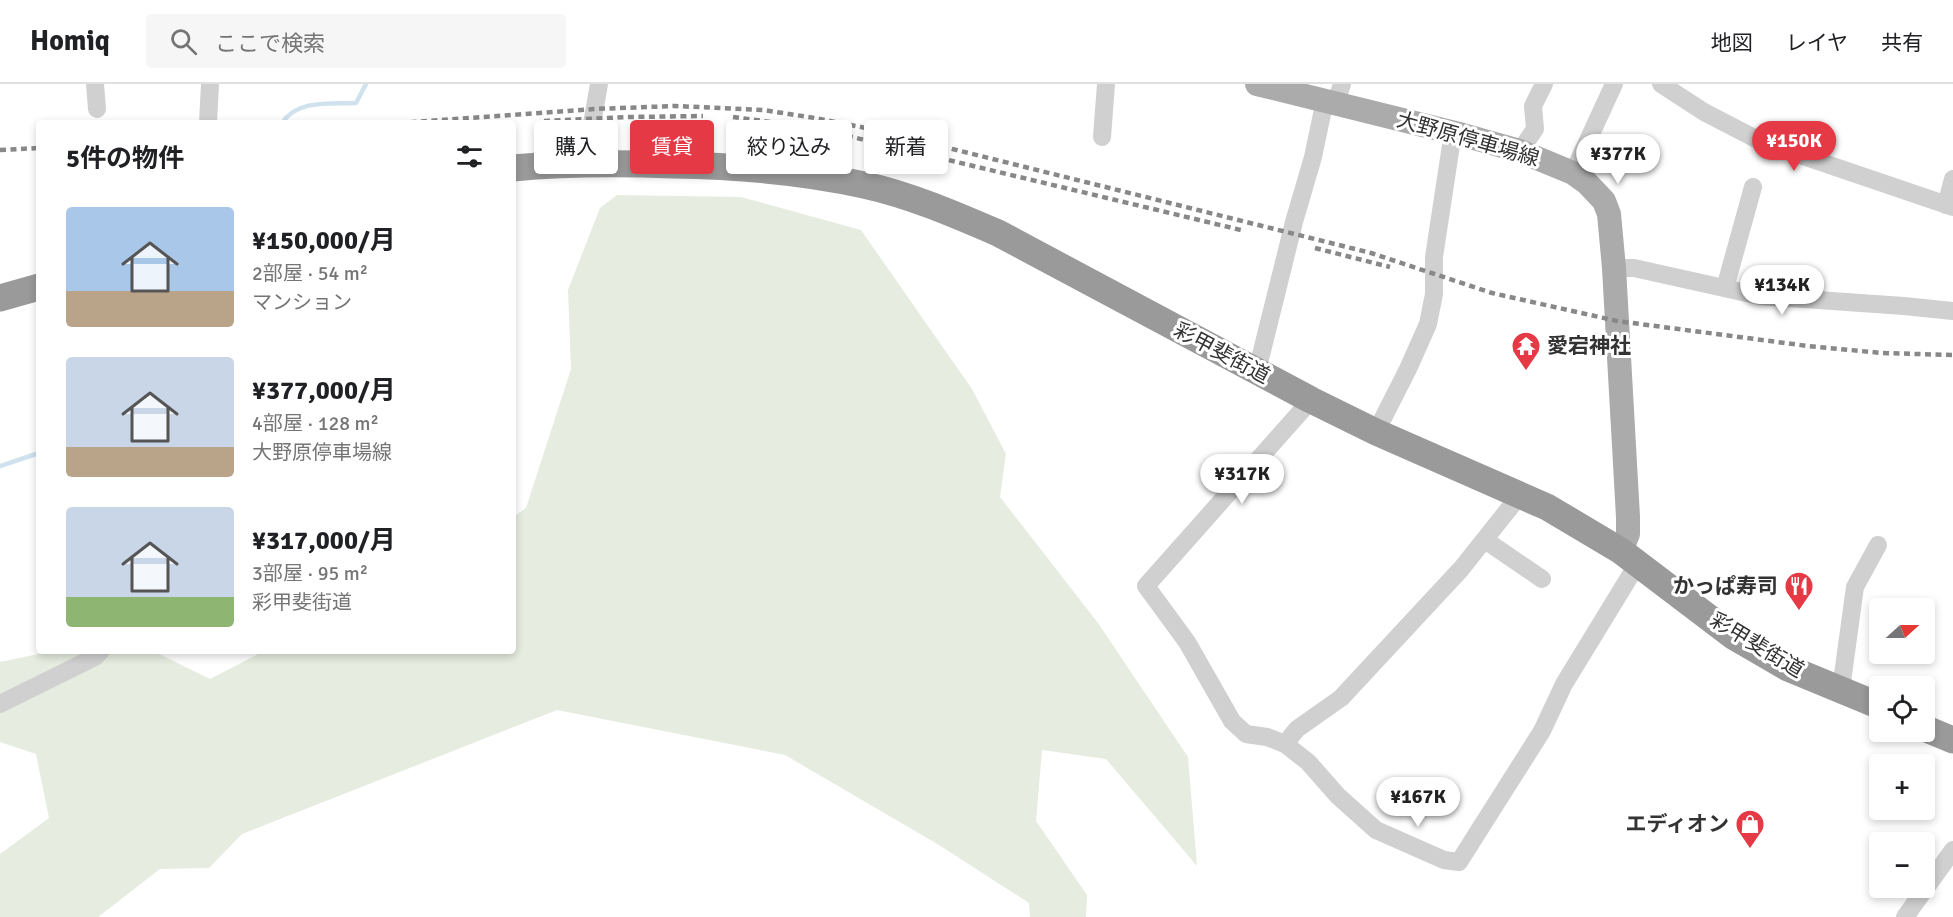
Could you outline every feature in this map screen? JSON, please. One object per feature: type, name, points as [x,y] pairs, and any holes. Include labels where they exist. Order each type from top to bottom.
[{"type":"highway","name":"彩甲斐街道","points":[[618,164],[733,166],[807,174],[866,185],[914,200],[998,233],[1311,400],[1564,517],[1629,557],[1733,636],[1788,668],[1869,701]]},
{"type":"highway","name":"彩甲斐街道","points":[[516,168],[534,167]]},
{"type":"highway","points":[[0,298],[36,288]]},
{"type":"highway","points":[[1935,733],[1953,740]]},
{"type":"main road","name":"大野原停車場線","points":[[1257,84],[1334,96],[1520,151],[1573,173],[1587,183],[1604,201],[1609,214],[1614,268],[1629,557]]},
{"type":"street","points":[[95,84],[97,109]]},
{"type":"street","points":[[208,120],[210,84]]},
{"type":"street","points":[[593,120],[599,84]]},
{"type":"street","points":[[1102,137],[1106,84]]},
{"type":"street","points":[[1520,151],[1535,129],[1533,106],[1544,84]]},
{"type":"street","points":[[1573,173],[1614,84]]},
{"type":"street","points":[[1661,84],[1704,112],[1762,142],[1949,206],[1953,179]]},
{"type":"street","points":[[1257,371],[1294,222],[1334,96]]},
{"type":"street","points":[[1376,432],[1428,324],[1434,294],[1434,257],[1453,132]]},
{"type":"street","points":[[1725,288],[1753,187]]},
{"type":"street","points":[[1614,268],[1634,268],[1760,296],[1952,309]]},
{"type":"street","points":[[1311,400],[1146,586],[1187,642],[1232,720],[1246,734],[1266,737],[1285,744],[1308,762],[1338,795],[1376,830],[1444,860],[1459,862],[1542,731],[1629,557]]},
{"type":"street","points":[[1285,744],[1297,729],[1341,698],[1421,613],[1485,540],[1520,495]]},
{"type":"street","points":[[1485,540],[1542,579]]},
{"type":"street","points":[[1841,689],[1855,587],[1878,545]]},
{"type":"street","points":[[0,704],[98,654]]},
{"type":"street","points":[[1905,917],[1953,850]]},
{"type":"shaded area","points":[[617,195],[741,197],[861,230],[972,389],[1006,454],[1000,497],[1098,623],[1188,757],[1197,866],[1106,759],[1042,750],[1036,821],[1087,895],[1086,917],[1030,917],[1029,903],[939,845],[785,755],[557,710],[242,834],[209,868],[160,869],[98,917],[0,917],[0,854],[49,818],[36,754],[0,742],[0,662],[39,654],[159,654],[210,679],[258,654],[516,654],[516,515],[526,508],[571,369],[568,290],[600,208]]},
{"type":"waterway","points":[[285,120],[306,106],[356,103],[366,84]]},
{"type":"waterway","points":[[0,466],[36,454]]},
{"type":"railway","points":[[442,120],[594,109],[675,106],[763,110],[815,118],[876,130],[1371,253],[1492,293],[1617,321],[1808,346],[1882,353],[1953,355]]},
{"type":"railway","points":[[565,120],[703,116]]},
{"type":"railway","points":[[733,117],[809,127],[1245,231]]},
{"type":"railway","points":[[0,150],[36,148]]},
{"type":"railway","points":[[1315,248],[1390,267]]},
{"type":"place","name":"愛宕神社","points":[[1526,372]]},
{"type":"place","name":"かっぱ寿司","points":[[1799,612]]},
{"type":"place","name":"エディオン","points":[[1750,850]]}]
